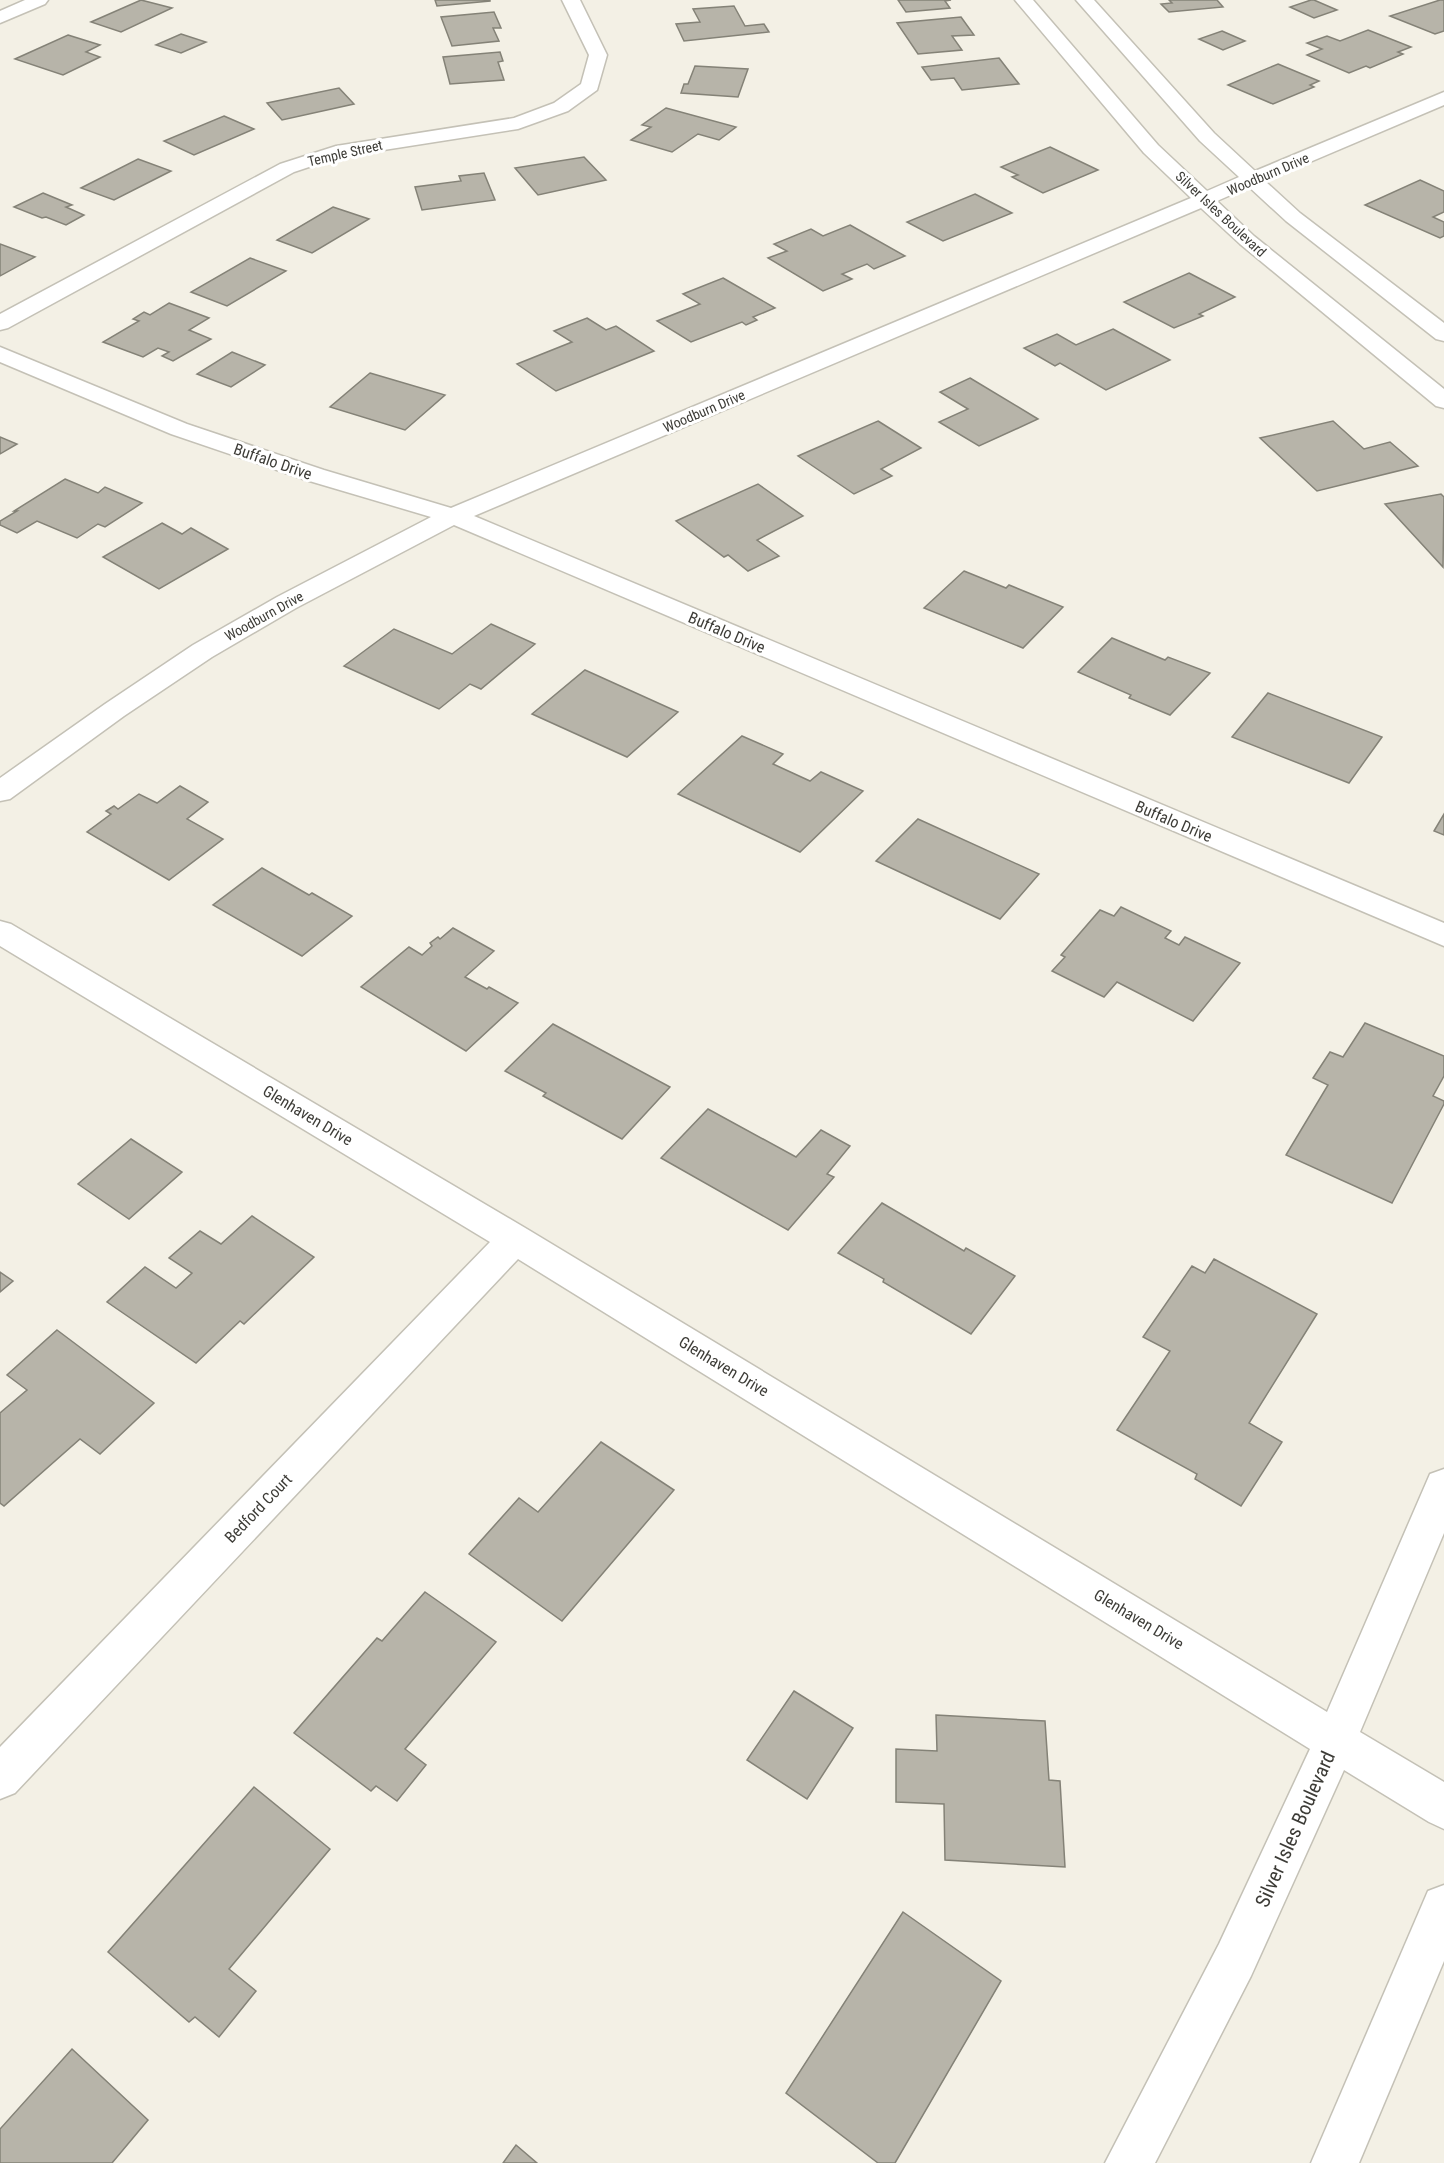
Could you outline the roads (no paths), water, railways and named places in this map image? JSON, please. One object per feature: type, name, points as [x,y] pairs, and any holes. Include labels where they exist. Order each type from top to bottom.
[{"type":"street","points":[[0,18],[39,0]]},
{"type":"street","name":"Temple Street","points":[[0,322],[287,168],[336,152],[518,123],[561,107],[590,86],[598,56],[571,0]]},
{"type":"street","name":"Silver Isles Boulevard","points":[[1024,0],[1151,149],[1247,240],[1444,401]]},
{"type":"street","points":[[1085,0],[1207,137],[1293,217],[1444,334]]},
{"type":"street","name":"Woodburn Drive","points":[[0,792],[139,694],[231,633],[453,516],[1444,98]]},
{"type":"street","name":"Buffalo Drive","points":[[0,354],[179,429],[315,475],[453,516],[1444,935]]},
{"type":"street","name":"Glenhaven Drive","points":[[0,932],[515,1239],[1444,1807]]},
{"type":"street","name":"Bedford Court","points":[[0,1778],[515,1239]]},
{"type":"street","name":"Silver Isles Boulevard","points":[[1129,2163],[1235,1960],[1335,1740],[1444,1486]]},
{"type":"street","points":[[1335,2163],[1444,1906]]}]
